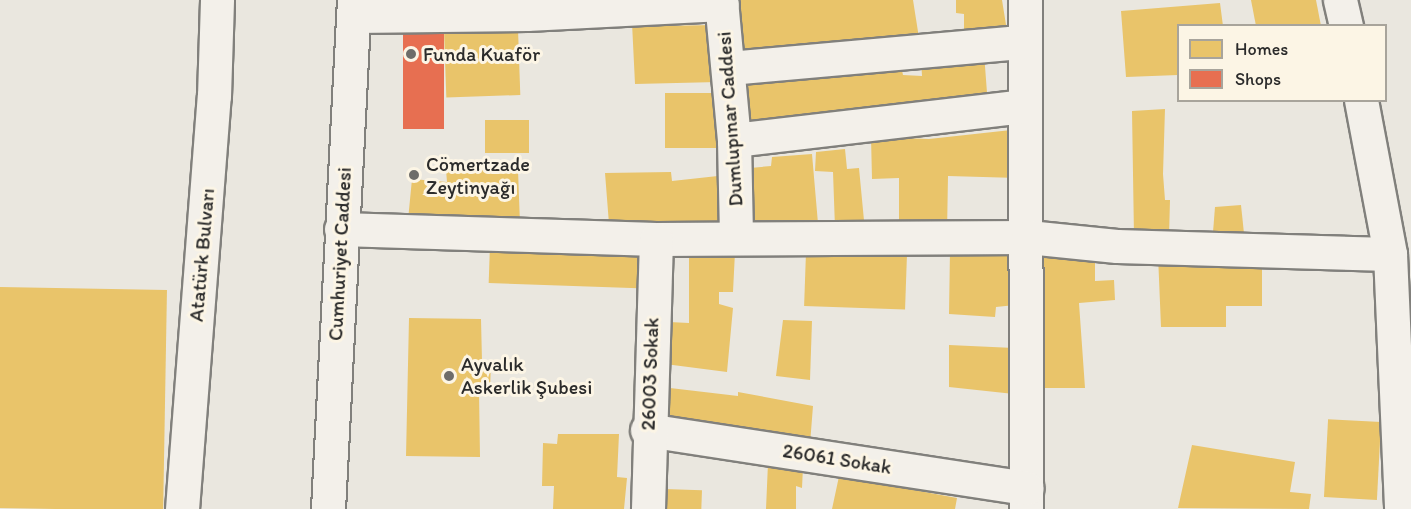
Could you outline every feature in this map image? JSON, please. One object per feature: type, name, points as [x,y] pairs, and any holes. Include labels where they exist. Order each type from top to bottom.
[{"type":"street","name":"Atatürk Bulvarı","points":[[182,509],[214,96],[217,0]]},
{"type":"street","points":[[1025,0],[1023,106],[1028,237],[1026,498]]},
{"type":"street","points":[[1340,0],[1346,24]]},
{"type":"street","points":[[354,8],[527,14],[722,2]]},
{"type":"street","name":"Dumlupınar Caddesi","points":[[722,2],[734,140],[736,237]]},
{"type":"street","name":"Cumhuriyet Caddesi","points":[[328,509],[354,8]]},
{"type":"street","points":[[729,68],[1023,42]]},
{"type":"street","points":[[1361,102],[1390,254],[1401,509]]},
{"type":"street","points":[[734,140],[1023,106]]},
{"type":"street","points":[[341,229],[656,239],[1028,237],[1117,246],[1390,254]]},
{"type":"street","name":"26003 Sokak","points":[[648,509],[647,430],[656,239]]},
{"type":"street","name":"26061 Sokak","points":[[647,430],[1026,498]]},
{"type":"building: Homes","points":[[735,0],[913,0],[919,38],[744,62]]},
{"type":"building: Homes","points":[[956,0],[1002,0],[1007,31],[964,35],[964,14],[956,13]]},
{"type":"building: Homes","points":[[1251,0],[1316,0],[1321,24],[1256,24]]},
{"type":"building: Homes","points":[[1220,3],[1223,24],[1177,24],[1177,75],[1126,77],[1121,11]]},
{"type":"building: Homes","points":[[661,20],[661,26],[714,25],[718,82],[635,84],[632,23]]},
{"type":"building: Homes","points":[[518,29],[520,95],[446,98],[444,32]]},
{"type":"building: Homes","points":[[984,53],[988,106],[752,126],[745,79],[900,61],[903,75],[922,76],[921,59]]},
{"type":"building: Homes","points":[[665,93],[717,93],[717,148],[665,148]]},
{"type":"building: Homes","points":[[1165,109],[1163,174],[1165,200],[1170,200],[1169,237],[1134,237],[1132,111]]},
{"type":"building: Homes","points":[[485,120],[529,120],[529,153],[485,153]]},
{"type":"building: Homes","points":[[1020,129],[1021,178],[948,176],[947,233],[899,232],[899,178],[872,179],[871,137],[929,139]]},
{"type":"building: Homes","points":[[845,149],[847,169],[859,168],[865,231],[835,228],[833,172],[815,171],[816,152]]},
{"type":"building: Homes","points":[[812,154],[819,235],[754,231],[750,168],[771,166],[772,157]]},
{"type":"building: Homes","points":[[446,170],[518,170],[520,224],[408,220],[412,179],[447,182]]},
{"type":"building: Homes","points":[[671,172],[672,181],[727,175],[732,227],[609,224],[605,173]]},
{"type":"building: Homes","points":[[1241,205],[1245,243],[1212,245],[1215,207]]},
{"type":"building: Homes","points":[[490,245],[640,250],[639,288],[489,283]]},
{"type":"building: Homes","points":[[950,250],[1018,255],[1015,305],[996,307],[995,317],[949,314]]},
{"type":"building: Homes","points":[[735,252],[733,292],[719,292],[719,304],[733,308],[727,372],[665,364],[669,322],[689,323],[689,253]]},
{"type":"building: Homes","points":[[806,252],[907,256],[905,309],[804,306]]},
{"type":"building: Homes","points":[[1158,255],[1262,263],[1262,306],[1226,306],[1226,327],[1161,327]]},
{"type":"building: Homes","points":[[1041,256],[1095,258],[1095,281],[1114,280],[1115,300],[1079,303],[1085,388],[1039,388]]},
{"type":"building: Homes","points":[[0,287],[167,290],[163,509],[0,508]]},
{"type":"building: Homes","name":"Ayvalık Askerlik Şubesi","points":[[409,318],[481,319],[482,361],[491,362],[490,390],[479,390],[480,457],[406,456]]},
{"type":"building: Homes","points":[[783,320],[812,321],[810,380],[776,376]]},
{"type":"building: Homes","points":[[949,345],[1014,348],[1014,394],[949,387]]},
{"type":"building: Homes","points":[[670,388],[738,396],[738,392],[813,406],[810,444],[667,426]]},
{"type":"building: Homes","points":[[1328,419],[1381,422],[1377,500],[1324,497]]},
{"type":"building: Homes","points":[[558,434],[619,434],[617,477],[627,478],[624,509],[553,509],[554,486],[542,486],[543,443],[557,444]]},
{"type":"building: Homes","points":[[1192,445],[1295,462],[1290,492],[1311,494],[1309,509],[1178,508]]},
{"type":"building: Homes","points":[[768,463],[803,467],[802,488],[796,486],[796,509],[766,509]]},
{"type":"building: Homes","points":[[841,467],[888,479],[887,485],[957,498],[955,509],[832,509]]},
{"type":"building: Homes","points":[[664,489],[702,490],[701,509],[663,509]]},
{"type":"building: Shops","points":[[403,31],[444,31],[444,129],[403,129]]},
{"type":"place","name":"Funda Kuaför","points":[[411,54]]},
{"type":"place","name":"Cömertzade Zeytinyağı","points":[[414,175]]},
{"type":"place","name":"Ayvalık Askerlik Şubesi","points":[[449,376]]}]
